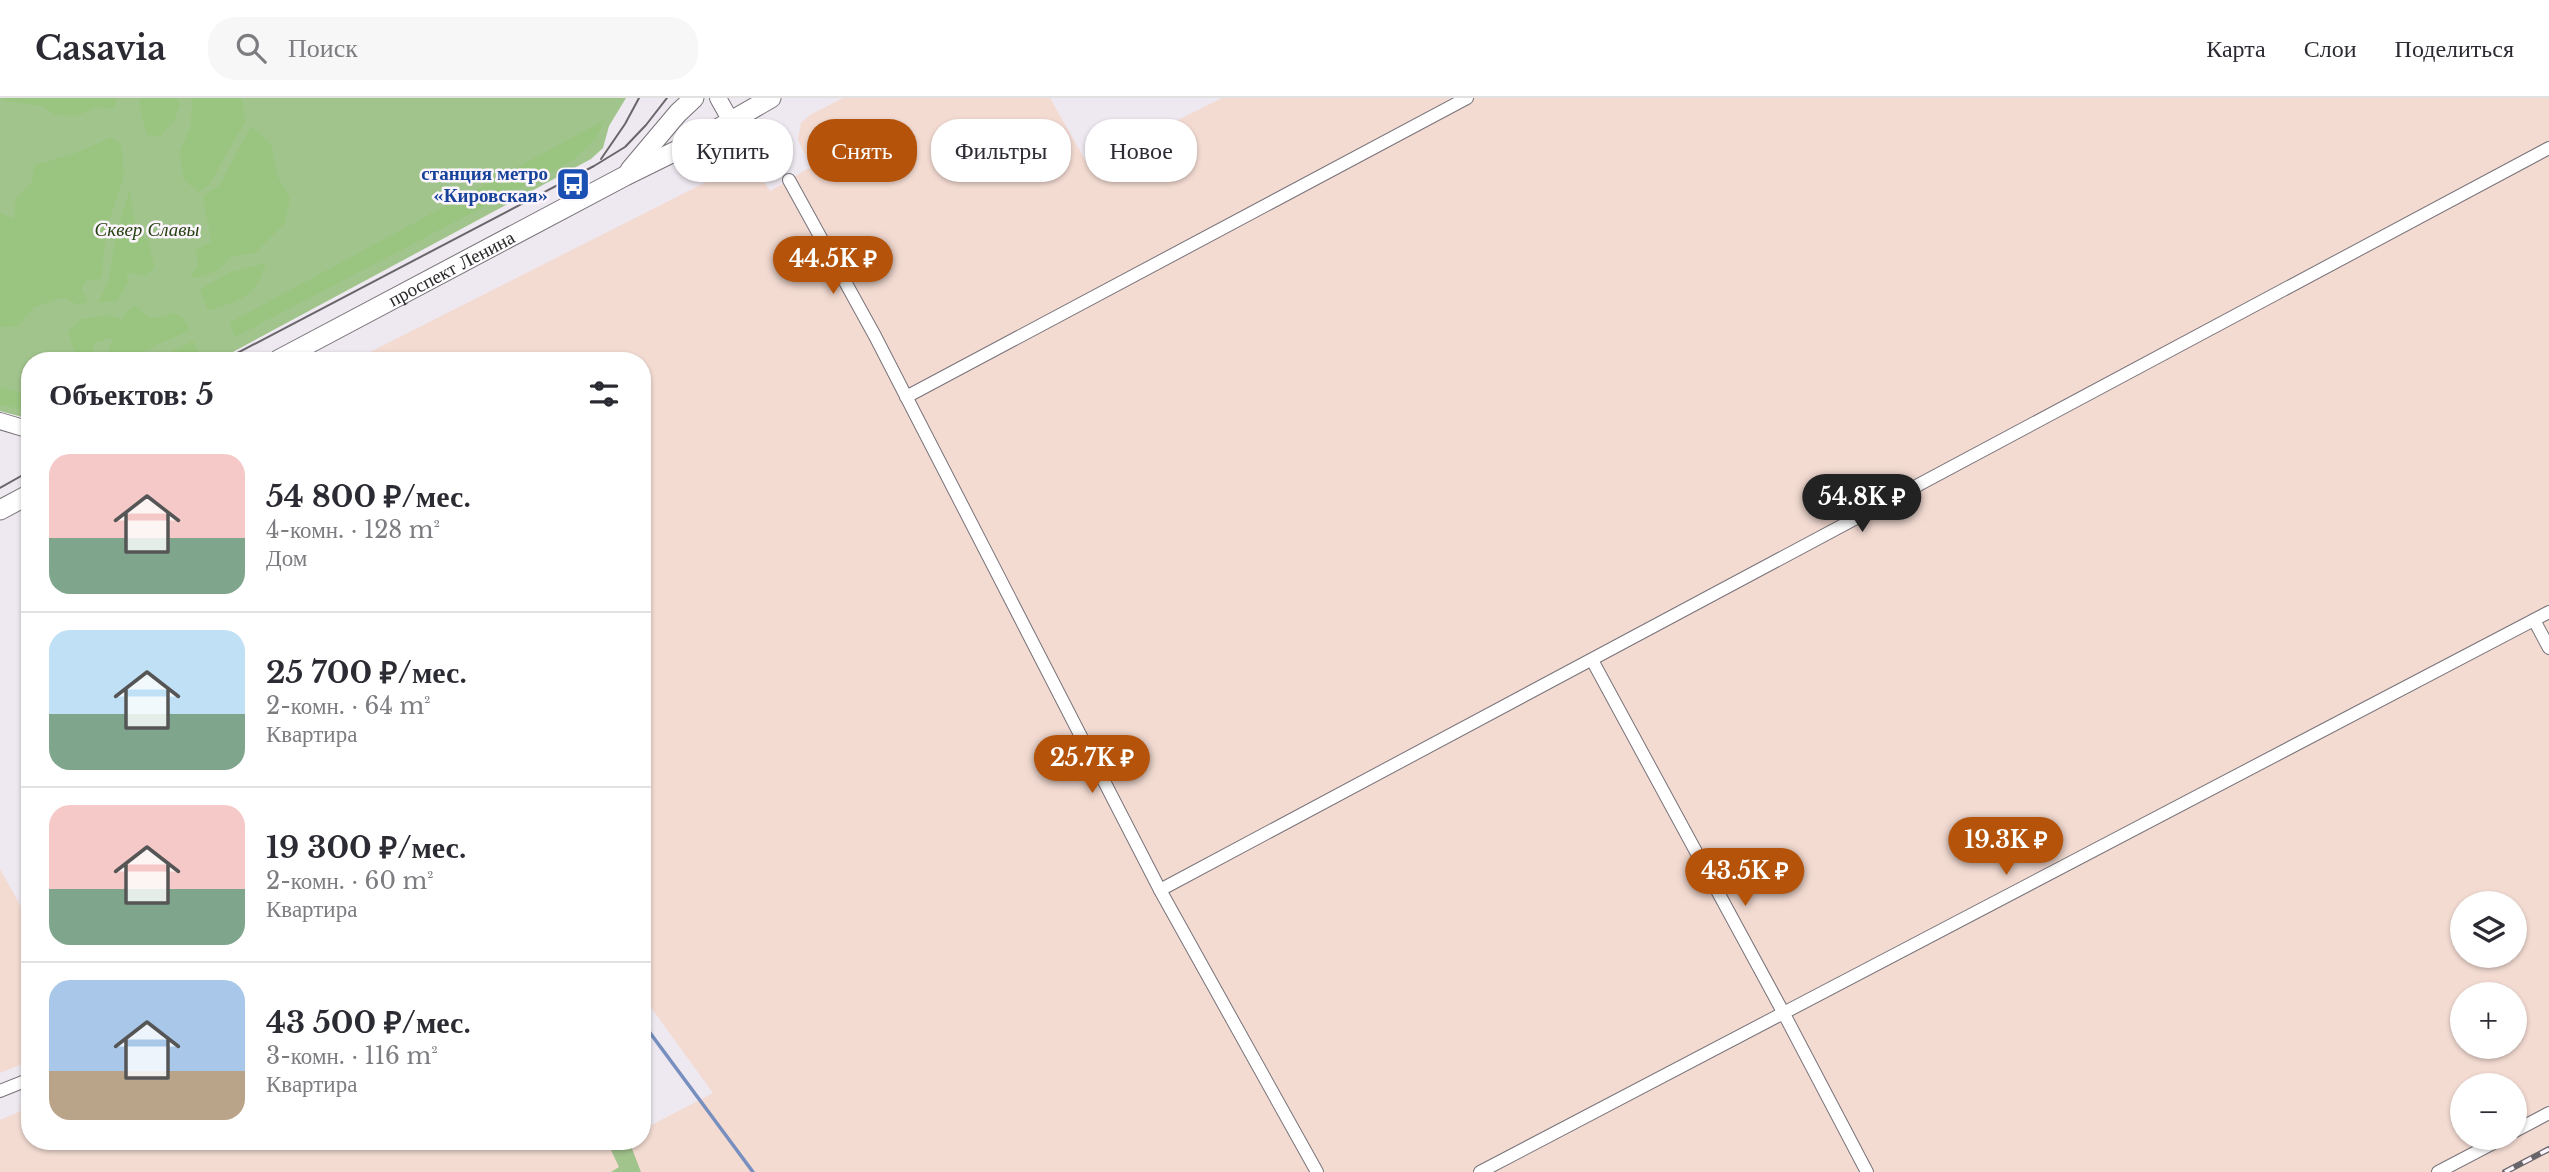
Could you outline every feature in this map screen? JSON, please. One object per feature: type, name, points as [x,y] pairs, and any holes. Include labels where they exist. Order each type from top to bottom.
[{"type":"main road","name":"проспект Ленина","points":[[625,176],[694,98]]},
{"type":"main road","points":[[718,98],[730,119]]},
{"type":"main road","name":"проспект Ленина","points":[[734,119],[771,98]]},
{"type":"main road","name":"проспект Ленина","points":[[293,352],[672,152]]},
{"type":"main road","points":[[0,421],[21,427]]},
{"type":"main road","points":[[0,510],[21,499]]},
{"type":"street","points":[[906,397],[1466,98]]},
{"type":"street","points":[[1160,890],[2549,148]]},
{"type":"street","points":[[790,182],[906,397],[1160,890],[1317,1172]]},
{"type":"street","points":[[1479,1172],[2549,612]]},
{"type":"street","points":[[2534,620],[2549,648]]},
{"type":"street","points":[[1591,660],[1867,1172]]},
{"type":"street","points":[[0,1091],[21,1083]]},
{"type":"street","points":[[2527,1125],[2549,1113]]},
{"type":"street","points":[[2438,1172],[2480,1150]]},
{"type":"shaded area","points":[[843,98],[1050,98],[1062,119],[931,119],[931,182],[1071,182],[1071,135],[1085,160],[1085,182],[1197,182],[1197,119],[1180,119],[1222,98],[2549,98],[2549,1172],[0,1172],[0,1120],[21,1111],[21,1150],[651,1150],[651,1125],[713,1093],[651,1007],[651,352],[370,352],[706,182],[764,182],[770,191],[785,182],[793,182],[793,178],[807,169],[807,182],[917,182],[917,119],[807,119],[807,159],[798,140],[801,123],[810,115]]},
{"type":"shaded area","points":[[0,869],[21,907],[21,1065],[0,1073]]},
{"type":"green space","name":"Сквер Славы","points":[[0,98],[626,98],[609,126],[603,148],[591,159],[233,352],[21,352],[21,417],[0,411]]},
{"type":"green space","points":[[117,98],[114,109],[96,107],[76,116],[55,115],[43,106],[0,100]]},
{"type":"green space","points":[[140,98],[177,98],[180,104],[174,121],[160,136],[147,135]]},
{"type":"green space","points":[[192,98],[242,98],[245,121],[209,185],[198,192],[183,179],[180,153],[191,124]]},
{"type":"green space","points":[[605,120],[596,138],[573,160],[235,337],[229,323]]},
{"type":"green space","points":[[251,126],[272,146],[277,175],[290,198],[285,223],[255,253],[232,256],[217,271],[193,279],[191,273],[198,267],[196,250],[211,242],[203,196],[219,186]]},
{"type":"green space","points":[[111,137],[121,145],[124,175],[107,226],[101,279],[88,280],[81,288],[88,302],[78,305],[63,297],[34,307],[18,326],[0,327],[0,213],[14,219],[16,198],[32,183],[34,166],[79,152]]},
{"type":"green space","points":[[130,189],[136,224],[148,241],[155,268],[145,276],[127,273],[128,282],[117,301],[98,303],[108,283],[115,238]]},
{"type":"green space","points":[[266,263],[257,283],[244,296],[208,311],[200,289],[231,272]]},
{"type":"green space","points":[[135,305],[153,318],[174,313],[183,318],[190,330],[142,352],[110,352],[114,337],[94,343],[93,352],[74,352],[68,332],[81,319],[108,315],[122,320],[125,313]]},
{"type":"green space","points":[[193,341],[199,352],[170,352]]},
{"type":"green space","points":[[0,387],[21,393],[21,410],[0,404]]},
{"type":"green space","points":[[611,1150],[632,1150],[641,1172],[611,1172],[619,1167]]},
{"type":"waterway","points":[[651,1034],[753,1172]]},
{"type":"tram line","points":[[601,159],[639,98]]},
{"type":"tram line","points":[[239,352],[594,166],[625,147],[667,98]]},
{"type":"tram line","points":[[0,488],[21,476]]},
{"type":"railway","points":[[2505,1172],[2549,1149]]},
{"type":"place","name":"станция метро «Кировская»","points":[[573,184]]}]
